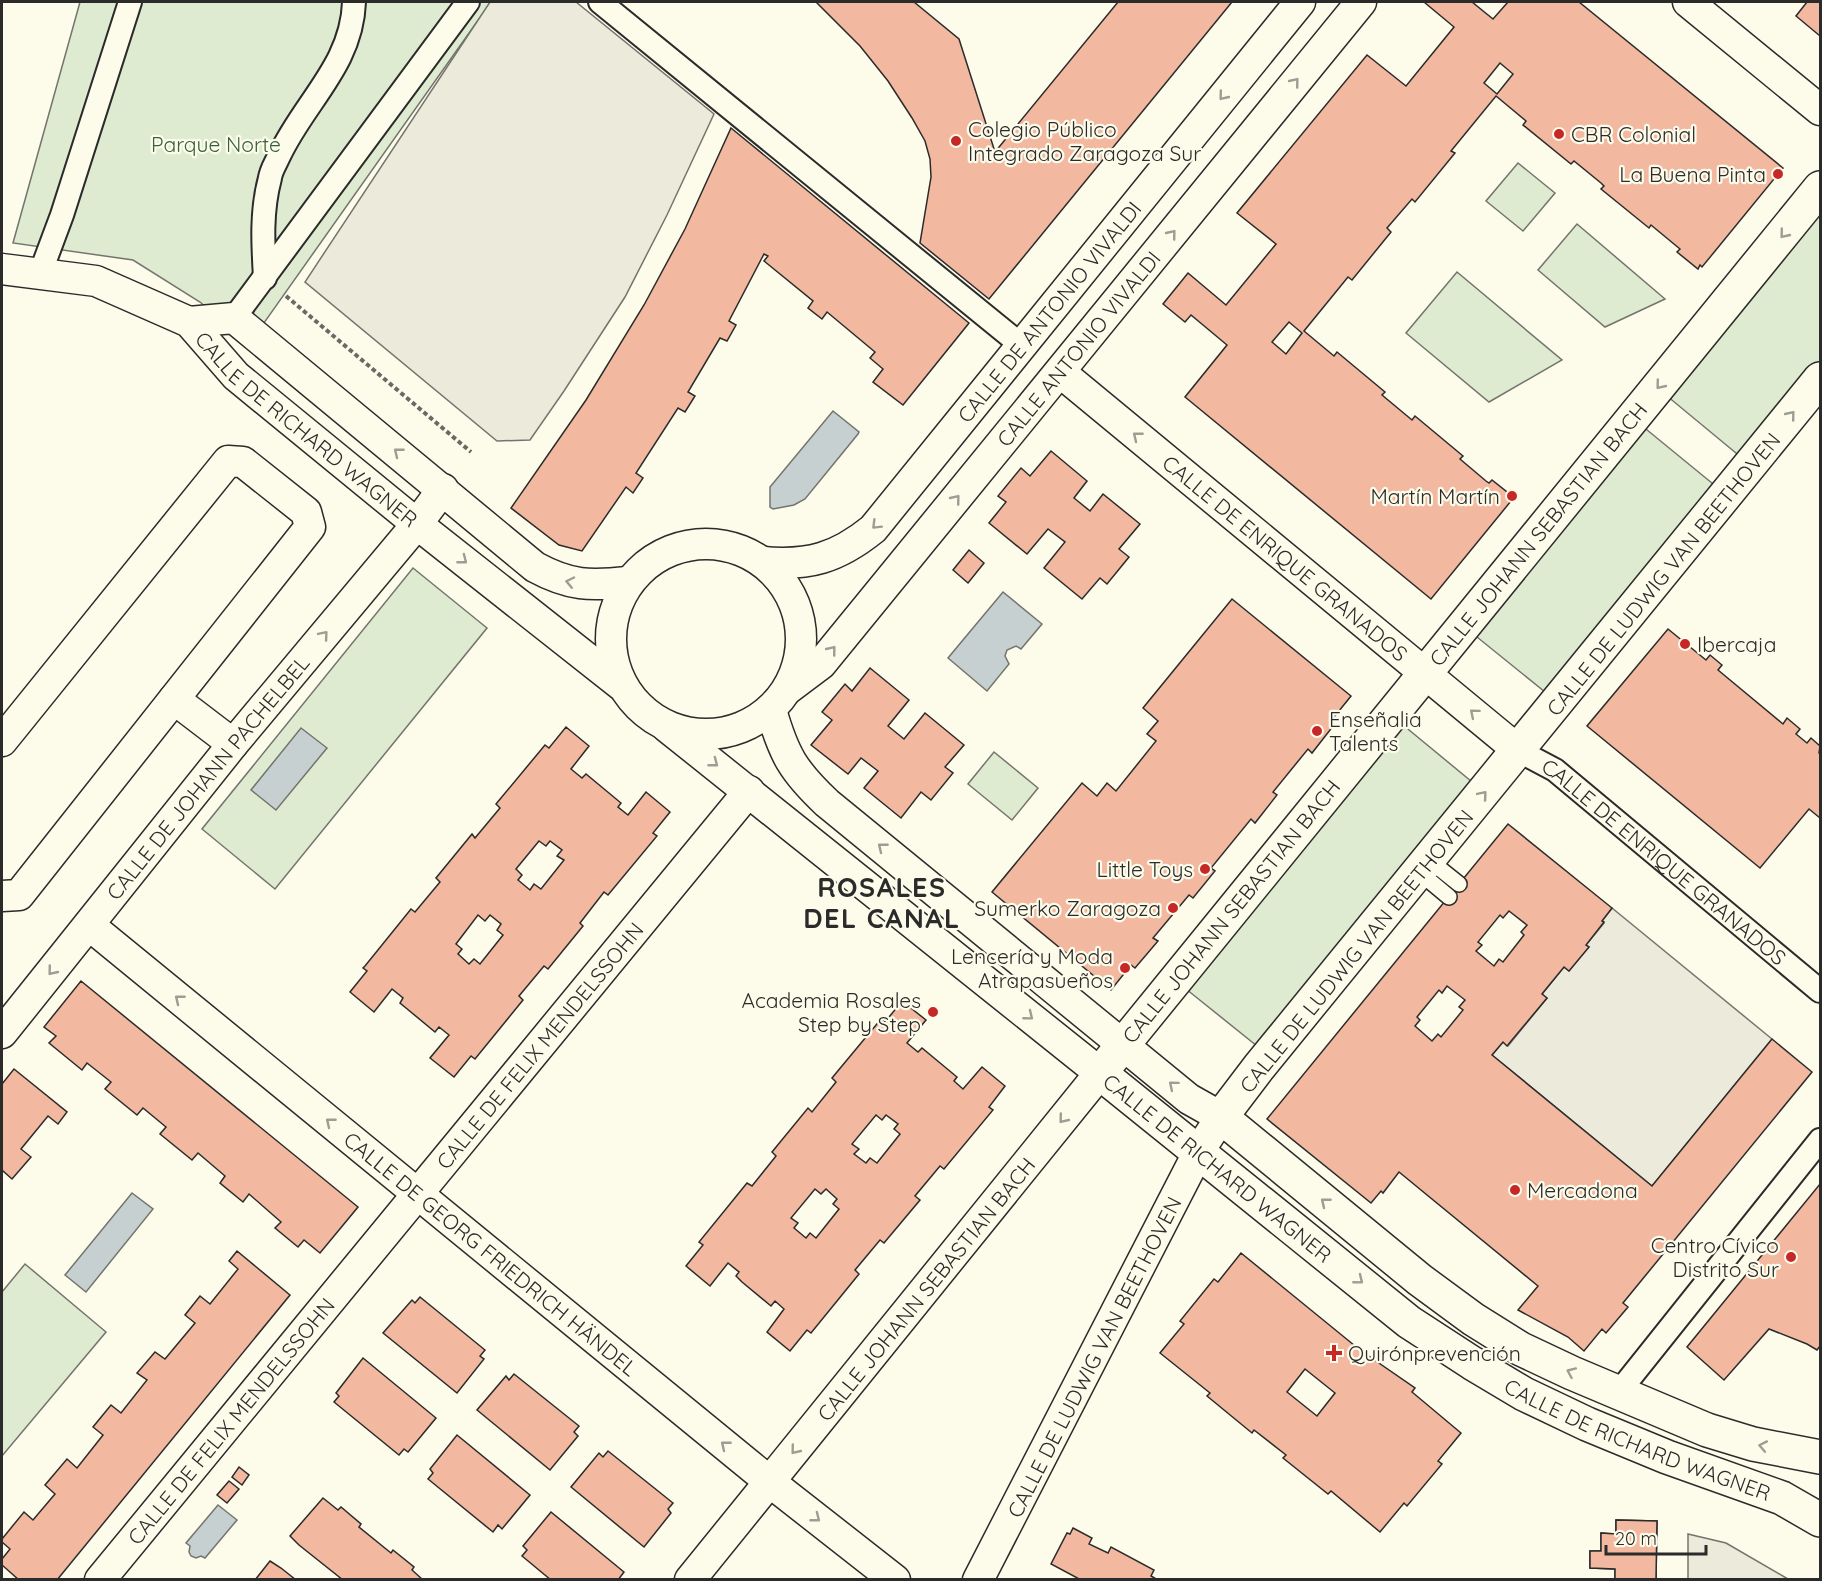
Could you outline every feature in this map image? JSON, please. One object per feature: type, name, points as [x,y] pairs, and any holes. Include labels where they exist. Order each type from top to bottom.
[{"type":"street","points":[[40,274],[62,215],[130,2]]},
{"type":"street","points":[[265,278],[262,225],[270,176],[290,134],[337,66],[347,44],[353,21],[354,2]]},
{"type":"street","points":[[234,318],[468,2]]},
{"type":"street","points":[[600,2],[1021,345]]},
{"type":"street","name":"CALLE DE ANTONIO VIVALDI","points":[[763,562],[788,564],[815,561],[845,549],[873,529],[1300,2]]},
{"type":"street","name":"CALLE ANTONIO VIVALDI","points":[[780,699],[821,664],[1360,2]]},
{"type":"street","points":[[1689,2],[1821,110]]},
{"type":"street","name":"CALLE JOHANN SEBASTIAN BACH","points":[[690,1580],[1123,1044],[1821,188]]},
{"type":"street","points":[[2,269],[96,281],[189,322]]},
{"type":"street","name":"CALLE DE RICHARD WAGNER","points":[[189,322],[234,318],[535,567],[555,579],[575,584],[628,582]]},
{"type":"street","name":"CALLE DE RICHARD WAGNER","points":[[189,322],[236,376],[417,524],[621,685]]},
{"type":"street","name":"CALLE DE ENRIQUE GRANADOS","points":[[1059,372],[1519,751],[1555,770],[1821,991]]},
{"type":"street","name":"CALLE DE LUDWIG VAN BEETHOVEN","points":[[978,1580],[1199,1151],[1221,1117],[1259,1067],[1821,379]]},
{"type":"street","points":[[2,741],[228,460],[243,462],[306,512],[310,527],[19,895],[2,896]]},
{"type":"street","name":"CALLE DE JOHANN PACHELBEL","points":[[2,1033],[233,744],[417,524],[443,489]]},
{"type":"street","points":[[716,544],[741,550],[763,562],[780,579],[792,598],[800,620],[801,644],[798,667],[780,699],[753,722],[733,731],[711,735],[689,734],[668,727],[650,716],[634,702],[621,685],[610,644],[611,623],[617,603],[628,582],[645,565],[666,552],[690,545],[716,544]]},
{"type":"street","points":[[174,699],[233,744]]},
{"type":"street","name":"CALLE DE RICHARD WAGNER","points":[[780,699],[788,758],[805,782],[827,803],[1189,1099],[1221,1117],[1420,1280],[1473,1319],[1521,1349],[1707,1430],[1753,1444],[1821,1457]]},
{"type":"street","name":"CALLE DE RICHARD WAGNER","points":[[668,727],[1199,1151],[1409,1322],[1472,1364],[1524,1394],[1587,1424],[1782,1498],[1821,1520]]},
{"type":"street","name":"CALLE DE FELIX MENDELSSOHN","points":[[100,1580],[749,791]]},
{"type":"street","name":"CALLE DE GEORG FRIEDRICH HÄNDEL","points":[[89,925],[770,1482],[895,1580]]},
{"type":"street","points":[[1618,1393],[1821,1140]]},
{"type":"lane","points":[[1424,866],[1459,884]]},
{"type":"lane","points":[[1424,866],[1449,897]]},
{"type":"path","points":[[265,278],[471,452]]},
{"type":"green space","name":"Parque Norte","points":[[80,2],[491,2],[249,344],[200,302],[133,260],[13,243]]},
{"type":"green space","points":[[1518,163],[1555,193],[1523,231],[1486,201]]},
{"type":"green space","points":[[1820,210],[1820,363],[1742,458],[1667,396]]},
{"type":"green space","points":[[1577,224],[1665,299],[1605,327],[1538,270]]},
{"type":"green space","points":[[1457,272],[1562,360],[1489,402],[1406,333]]},
{"type":"green space","points":[[1641,425],[1718,488],[1550,696],[1472,633]]},
{"type":"green space","points":[[413,568],[487,628],[275,889],[202,829]]},
{"type":"green space","points":[[1403,725],[1477,786],[1262,1050],[1186,989]]},
{"type":"green space","points":[[994,752],[1038,788],[1012,820],[968,784]]},
{"type":"green space","points":[[25,1264],[106,1332],[2,1456],[2,1292]]},
{"type":"shaded area","points":[[490,2],[576,2],[714,114],[667,215],[625,297],[530,440],[497,441],[305,282]]},
{"type":"shaded area","points":[[833,411],[859,432],[858,434],[805,499],[794,505],[773,509],[770,507],[770,487]]},
{"type":"shaded area","points":[[1003,592],[1042,624],[1021,649],[1016,646],[1007,650],[1005,656],[1009,664],[987,691],[948,658]]},
{"type":"shaded area","points":[[301,728],[327,748],[276,810],[251,790]]},
{"type":"shaded area","points":[[1612,908],[1772,1039],[1652,1186],[1492,1055],[1503,1042],[1508,1046],[1547,998],[1542,994],[1564,967],[1569,971],[1589,947],[1586,945],[1604,923],[1602,921]]},
{"type":"shaded area","points":[[132,1193],[153,1209],[86,1292],[65,1275]]},
{"type":"shaded area","points":[[218,1505],[237,1520],[205,1558],[191,1556],[190,1546],[186,1543]]},
{"type":"shaded area","points":[[1688,1534],[1726,1543],[1788,1579],[1688,1579]]},
{"type":"building","points":[[816,2],[914,2],[959,39],[995,152],[1118,2],[1232,2],[989,299],[920,243],[931,177],[930,159],[925,141],[888,81],[860,46]]},
{"type":"building","points":[[1424,2],[1472,2],[1493,19],[1508,2],[1579,2],[1783,168],[1698,269],[1677,252],[1680,249],[1651,225],[1649,228],[1601,189],[1604,186],[1601,183],[1574,161],[1571,164],[1523,125],[1526,121],[1496,96],[1451,151],[1455,153],[1415,202],[1412,199],[1387,228],[1391,232],[1352,280],[1348,277],[1304,331],[1334,356],[1337,352],[1385,392],[1382,395],[1412,420],[1415,416],[1463,456],[1460,459],[1486,481],[1489,483],[1492,480],[1512,496],[1509,500],[1511,501],[1431,599],[1185,397],[1227,345],[1191,315],[1185,322],[1163,304],[1188,273],[1226,305],[1276,244],[1237,213],[1367,55],[1406,86],[1454,27]],"holes":[[[1500,63],[1513,74],[1497,94],[1484,83]],[[1289,322],[1302,333],[1286,354],[1272,342]]]},
{"type":"building","points":[[1807,2],[1820,2],[1820,36],[1796,16]]},
{"type":"building","points":[[731,128],[969,323],[903,405],[873,382],[883,369],[870,358],[875,352],[827,312],[822,319],[808,308],[813,301],[764,261],[768,256],[764,254],[729,321],[736,325],[727,341],[720,338],[688,392],[695,396],[685,412],[678,408],[636,473],[643,478],[633,493],[626,487],[582,551],[559,545],[511,508],[586,400],[644,305],[685,229]]},
{"type":"building","points":[[1051,451],[1087,481],[1074,498],[1090,511],[1103,494],[1140,524],[1119,549],[1129,557],[1107,584],[1100,578],[1082,599],[1044,568],[1065,542],[1048,529],[1027,554],[989,523],[1006,502],[998,496],[1021,468],[1030,476]]},
{"type":"building","points":[[969,550],[984,563],[968,583],[953,570]]},
{"type":"building","points":[[1232,599],[1351,696],[1330,722],[1334,725],[1312,753],[1308,749],[1273,792],[1277,795],[1255,823],[1251,819],[1211,868],[1215,871],[1193,898],[1189,895],[1153,938],[1158,941],[1135,968],[1131,965],[1111,990],[992,892],[1082,783],[1097,796],[1107,783],[1116,791],[1156,741],[1147,734],[1158,721],[1143,708]]},
{"type":"building","points":[[1668,629],[1706,660],[1710,655],[1722,665],[1718,670],[1783,724],[1787,718],[1800,729],[1796,734],[1807,743],[1811,738],[1820,746],[1820,818],[1809,809],[1760,868],[1587,726]]},
{"type":"building","points":[[870,668],[909,700],[888,726],[904,739],[925,713],[964,745],[945,767],[953,773],[931,800],[921,792],[901,818],[864,788],[878,771],[861,758],[848,774],[811,745],[832,720],[822,712],[845,684],[852,691]]},
{"type":"building","points":[[566,727],[589,746],[571,769],[582,778],[586,774],[621,803],[618,807],[628,815],[646,792],[670,812],[653,833],[657,836],[608,895],[604,892],[580,923],[583,926],[548,969],[544,966],[519,996],[523,1000],[475,1059],[471,1056],[454,1077],[430,1058],[449,1035],[439,1027],[435,1032],[400,1003],[403,998],[392,989],[374,1012],[350,992],[367,971],[363,968],[411,909],[415,912],[440,882],[436,878],[472,834],[475,838],[500,808],[496,804],[545,745],[549,748]],"holes":[[[539,841],[546,846],[550,841],[562,850],[557,856],[564,860],[541,889],[534,884],[530,890],[518,880],[522,875],[516,869]],[[478,915],[485,921],[490,915],[501,924],[497,930],[503,935],[480,964],[474,959],[469,964],[458,954],[462,949],[456,944]]]},
{"type":"building","points":[[1508,824],[1612,908],[1586,945],[1589,947],[1569,971],[1564,967],[1542,994],[1547,998],[1507,1046],[1503,1042],[1492,1055],[1652,1186],[1772,1039],[1812,1072],[1623,1303],[1628,1307],[1606,1333],[1602,1329],[1584,1351],[1568,1337],[1518,1310],[1538,1286],[1399,1172],[1383,1193],[1381,1191],[1371,1203],[1267,1119]],"holes":[[[1509,911],[1527,925],[1521,932],[1524,935],[1503,962],[1499,959],[1494,966],[1476,951],[1482,945],[1478,942],[1500,915],[1503,918]],[[1447,986],[1465,1000],[1459,1007],[1463,1010],[1441,1037],[1438,1034],[1432,1041],[1415,1026],[1420,1020],[1417,1017],[1439,990],[1442,993]]]},
{"type":"building","points":[[81,981],[358,1207],[320,1253],[304,1240],[298,1247],[275,1228],[281,1222],[249,1194],[243,1202],[220,1183],[225,1176],[198,1153],[192,1160],[160,1134],[166,1127],[143,1108],[137,1115],[105,1089],[111,1082],[87,1063],[82,1070],[49,1043],[56,1036],[44,1027]]},
{"type":"building","points":[[902,1001],[926,1020],[907,1043],[918,1052],[922,1048],[957,1077],[954,1081],[963,1089],[982,1067],[1005,1086],[989,1107],[993,1110],[944,1169],[940,1166],[915,1196],[920,1200],[884,1243],[880,1240],[855,1270],[859,1274],[811,1333],[807,1330],[790,1351],[767,1332],[784,1309],[775,1301],[771,1306],[736,1276],[739,1272],[728,1263],[710,1286],[686,1266],[703,1245],[699,1242],[747,1183],[752,1186],[776,1156],[772,1152],[808,1108],[812,1112],[836,1082],[832,1078],[881,1019],[885,1022]],"holes":[[[876,1115],[882,1120],[886,1115],[898,1124],[894,1129],[900,1134],[877,1163],[870,1158],[866,1163],[854,1154],[859,1149],[852,1144]],[[815,1189],[821,1194],[826,1189],[837,1199],[833,1204],[839,1209],[816,1238],[810,1233],[806,1238],[794,1228],[798,1223],[791,1218]]]},
{"type":"building","points":[[14,1069],[67,1112],[58,1124],[48,1116],[21,1149],[31,1157],[12,1179],[3,1171],[2,1173],[2,1084]]},
{"type":"building","name":"Centro Cívico Distrito Sur","points":[[1820,1184],[1820,1346],[1817,1350],[1769,1329],[1724,1380],[1687,1347]]},
{"type":"building","points":[[237,1251],[290,1295],[57,1580],[19,1580],[2,1565],[2,1559],[10,1549],[2,1542],[2,1539],[24,1512],[33,1520],[55,1494],[45,1485],[67,1459],[77,1468],[103,1435],[93,1427],[111,1405],[121,1413],[147,1380],[137,1373],[155,1352],[165,1359],[195,1323],[185,1315],[200,1296],[210,1304],[238,1269],[229,1261]]},
{"type":"building","points":[[1241,1253],[1360,1350],[1415,1388],[1412,1392],[1461,1433],[1438,1461],[1442,1464],[1407,1506],[1404,1503],[1380,1532],[1331,1491],[1328,1494],[1283,1458],[1286,1455],[1254,1430],[1252,1433],[1207,1396],[1210,1393],[1160,1353],[1184,1324],[1180,1321],[1214,1279],[1218,1282]],"holes":[[[1305,1369],[1335,1393],[1317,1416],[1287,1392]]]},
{"type":"building","points":[[420,1297],[485,1350],[480,1356],[484,1359],[457,1393],[383,1333],[412,1300],[415,1303]]},
{"type":"building","points":[[363,1358],[436,1418],[408,1452],[404,1449],[399,1455],[334,1402],[339,1396],[336,1393]]},
{"type":"building","points":[[514,1374],[579,1426],[574,1432],[578,1436],[550,1470],[477,1410],[506,1376],[509,1380]]},
{"type":"building","points":[[457,1435],[530,1495],[502,1529],[498,1525],[493,1532],[428,1479],[433,1473],[430,1469]]},
{"type":"building","points":[[608,1451],[673,1503],[668,1509],[671,1513],[644,1547],[571,1487],[599,1453],[603,1457]]},
{"type":"building","points":[[239,1467],[249,1475],[242,1485],[232,1477]]},
{"type":"building","points":[[229,1481],[239,1489],[227,1503],[217,1495]]},
{"type":"building","points":[[323,1498],[338,1510],[341,1507],[361,1524],[359,1527],[391,1553],[393,1550],[414,1567],[412,1570],[423,1580],[343,1580],[299,1545],[290,1536]]},
{"type":"building","points":[[551,1512],[624,1572],[618,1580],[551,1580],[522,1556],[527,1550],[523,1546]]},
{"type":"building","points":[[1616,1520],[1657,1521],[1656,1580],[1615,1580],[1615,1569],[1590,1568],[1590,1551],[1601,1551],[1601,1533],[1616,1534]]},
{"type":"building","points":[[1616,1520],[1657,1521],[1656,1580],[1615,1580],[1615,1569],[1590,1568],[1590,1551],[1601,1551],[1601,1533],[1616,1534]]},
{"type":"building","points":[[1073,1528],[1092,1538],[1089,1544],[1108,1553],[1111,1547],[1154,1570],[1151,1576],[1158,1580],[1081,1580],[1051,1564],[1067,1533],[1070,1534]]},
{"type":"building","points":[[270,1561],[281,1568],[296,1580],[255,1580]]},
{"type":"place","name":"CBR Colonial","points":[[1559,134]]},
{"type":"place","name":"Colegio Público Integrado Zaragoza Sur","points":[[956,141]]},
{"type":"place","name":"La Buena Pinta","points":[[1778,174]]},
{"type":"place","name":"Martín Martín","points":[[1512,496]]},
{"type":"place","name":"Ibercaja","points":[[1685,644]]},
{"type":"place","name":"Enseñalia Talents","points":[[1317,731]]},
{"type":"place","name":"Little Toys","points":[[1205,869]]},
{"type":"place","name":"Sumerko Zaragoza","points":[[1173,908]]},
{"type":"place","name":"Lencería y Moda Atrapasueños","points":[[1125,968]]},
{"type":"place","name":"Academia Rosales Step by Step","points":[[933,1012]]},
{"type":"place","name":"Mercadona","points":[[1515,1190]]},
{"type":"place","name":"Centro Cívico Distrito Sur","points":[[1791,1257]]},
{"type":"place","name":"Quirónprevención","points":[[1334,1353]]},
{"type":"district","name":"ROSALES DEL CANAL","points":[[882,902]]}]
